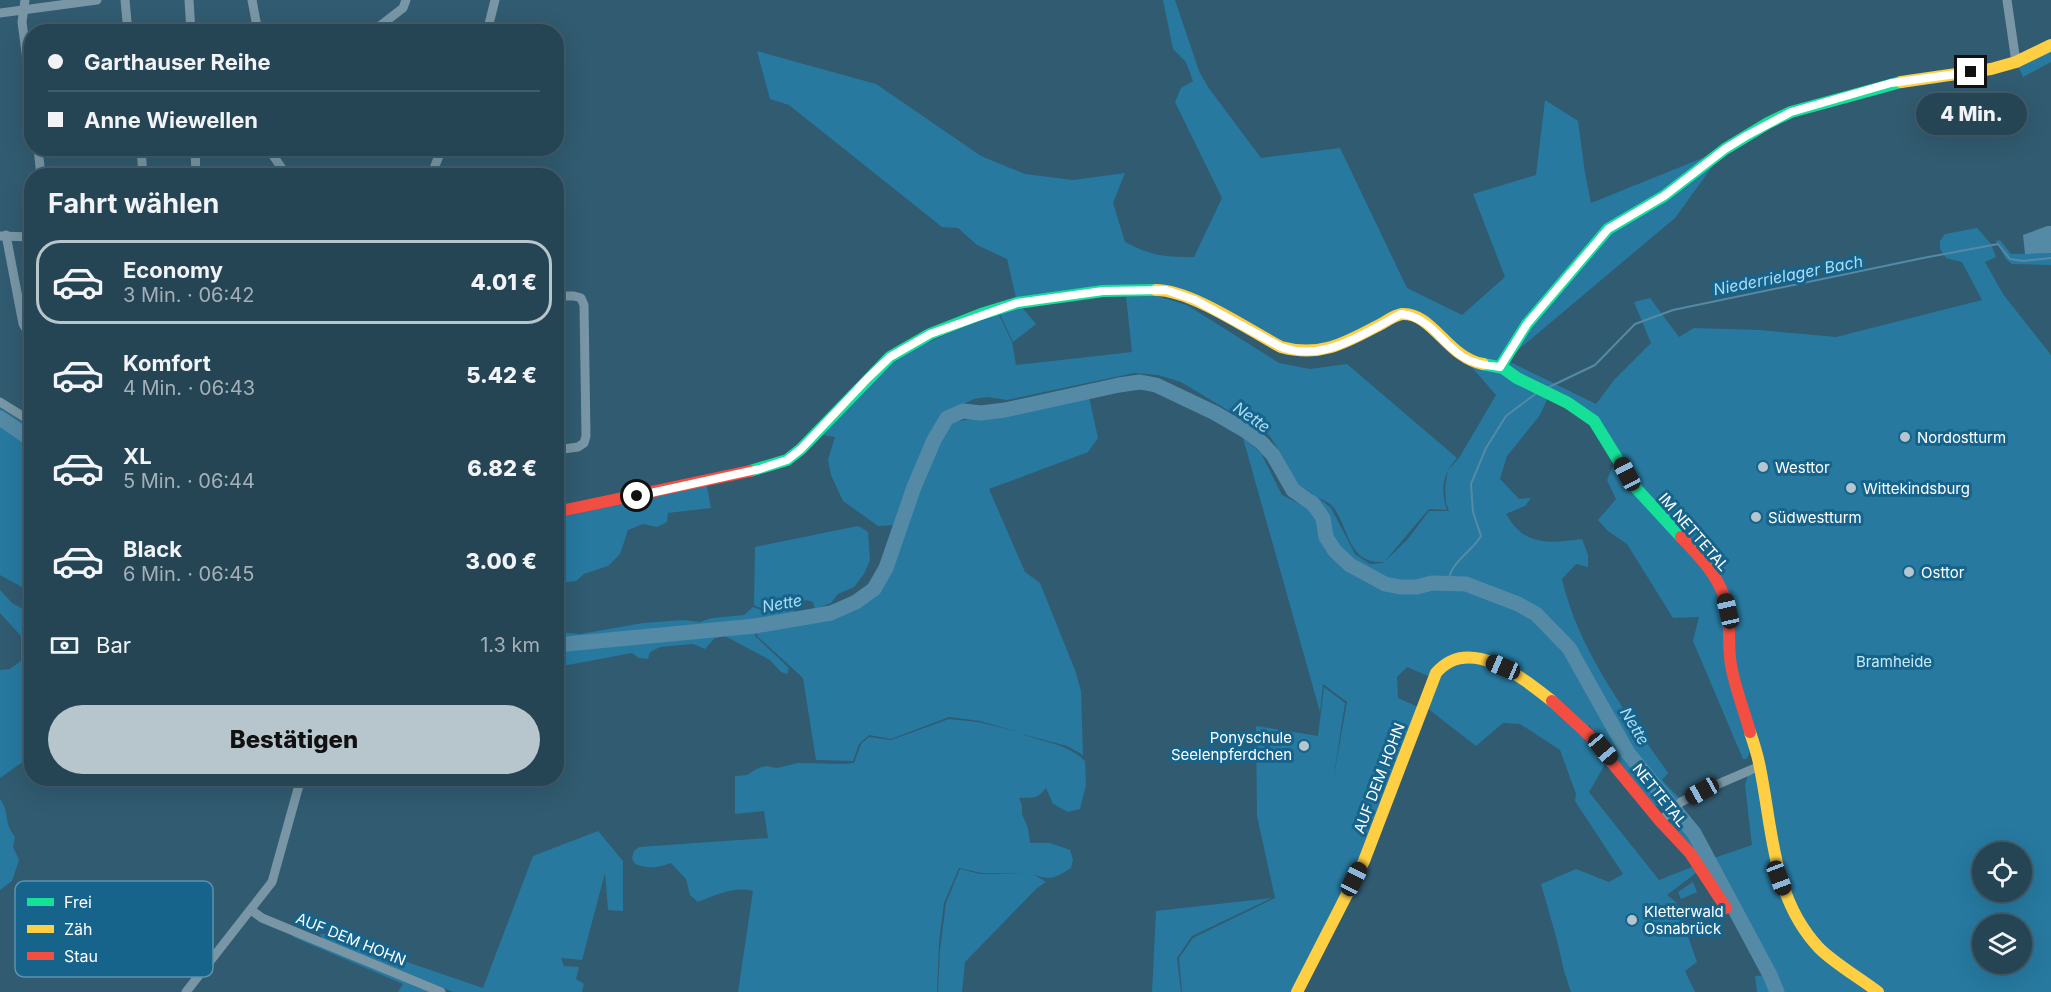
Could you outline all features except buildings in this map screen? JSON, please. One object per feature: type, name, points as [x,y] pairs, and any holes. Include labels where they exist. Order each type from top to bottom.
[{"type":"street","points":[[24,37],[22,22],[25,0]]},
{"type":"street","points":[[0,13],[97,0]]},
{"type":"street","points":[[125,0],[127,24]]},
{"type":"street","points":[[189,0],[190,24]]},
{"type":"street","points":[[252,0],[256,24]]},
{"type":"street","points":[[382,24],[403,8],[406,0]]},
{"type":"street","points":[[489,24],[495,0]]},
{"type":"street","points":[[2007,0],[2016,62]]},
{"type":"street","points":[[564,510],[780,463],[801,449],[881,364],[916,340],[1005,306],[1054,296],[1114,290],[1166,290],[1195,300],[1281,347],[1294,352],[1306,353],[1319,352],[1341,345],[1401,314],[1411,315],[1428,325],[1463,357],[1480,365],[1500,367],[1527,324],[1608,229],[1664,196],[1725,149],[1768,123],[1791,112],[1891,83],[1991,69],[2016,62],[2051,45]]},
{"type":"street","points":[[24,237],[3,236],[24,326]]},
{"type":"street","points":[[564,296],[581,298],[584,305],[586,436],[585,443],[578,447],[564,449]]},
{"type":"street","name":"IM NETTETAL","points":[[1500,367],[1574,405],[1594,421],[1634,486],[1691,547],[1717,579],[1728,611],[1731,665],[1760,766],[1779,878],[1795,915],[1821,949],[1878,992]]},
{"type":"street","points":[[0,402],[24,417]]},
{"type":"street","name":"NETTETAL","points":[[1469,657],[1488,661],[1517,673],[1565,709],[1589,732],[1665,817],[1694,857],[1726,908]]},
{"type":"street","name":"AUF DEM HOHN","points":[[1297,992],[1364,861],[1436,673],[1450,660],[1469,657]]},
{"type":"street","points":[[1665,817],[1678,805],[1702,791],[1760,766]]},
{"type":"street","points":[[213,958],[268,887],[275,874],[299,786]]},
{"type":"street","name":"AUF DEM HOHN","points":[[251,910],[262,918],[441,992]]},
{"type":"street","points":[[186,992],[198,977]]},
{"type":"green space","name":"Bramheide","points":[[1163,0],[1175,0],[1199,71],[1208,87],[1261,158],[1340,148],[1407,288],[1462,315],[1505,277],[1473,194],[1536,175],[1545,100],[1578,121],[1591,203],[1725,149],[1675,218],[1506,360],[1596,404],[1614,380],[1651,343],[1634,302],[1650,298],[1679,337],[1694,328],[1759,330],[1836,337],[1982,300],[1962,262],[1946,258],[1940,249],[1940,241],[1945,234],[1977,228],[1991,244],[1996,257],[1985,262],[2003,294],[2051,355],[2051,992],[1757,992],[1755,976],[1770,975],[1775,987],[1773,974],[1711,859],[1752,845],[1745,785],[1748,775],[1755,774],[1750,745],[1749,755],[1743,759],[1693,641],[1699,617],[1673,618],[1627,544],[1608,531],[1598,520],[1616,499],[1607,480],[1617,456],[1594,421],[1550,393],[1540,415],[1507,456],[1500,479],[1519,499],[1531,498],[1525,506],[1506,514],[1521,532],[1539,540],[1548,542],[1582,539],[1588,555],[1588,567],[1576,564],[1562,579],[1570,606],[1592,656],[1620,704],[1668,773],[1662,780],[1680,799],[1668,810],[1654,805],[1589,725],[1580,732],[1607,761],[1589,792],[1659,880],[1697,865],[1700,870],[1667,895],[1676,902],[1697,962],[1685,971],[1695,992],[1571,992],[1541,884],[1576,869],[1609,882],[1623,874],[1575,801],[1576,794],[1560,750],[1520,724],[1503,723],[1476,746],[1427,708],[1438,680],[1407,667],[1397,677],[1398,698],[1418,707],[1360,856],[1292,992],[1182,992],[1179,958],[1193,938],[1275,898],[1257,816],[1256,726],[1318,736],[1324,687],[1345,703],[1333,781],[1347,702],[1323,684],[1320,712],[1243,438],[1261,453],[1282,495],[1300,504],[1313,494],[1297,484],[1269,435],[1181,382],[1158,375],[1134,373],[1007,400],[988,397],[974,399],[943,414],[910,487],[898,525],[878,526],[843,501],[831,475],[828,460],[835,437],[823,435],[893,361],[919,346],[998,313],[1012,342],[1016,365],[1132,352],[1126,297],[1157,296],[1187,305],[1279,363],[1310,369],[1347,364],[1457,458],[1449,469],[1459,458],[1496,395],[1463,357],[1411,315],[1306,353],[1166,290],[1018,303],[1036,324],[1013,342],[997,308],[1017,302],[1007,259],[977,245],[958,228],[942,227],[789,105],[770,99],[757,51],[876,84],[981,156],[1025,174],[1073,180],[1125,173],[1113,203],[1125,242],[1158,255],[1174,257],[1194,257],[1222,198],[1175,102],[1181,88],[1193,81],[1186,62],[1173,49]],"holes":[[[1448,471],[1445,487],[1449,511],[1429,511],[1407,540],[1383,563],[1370,564],[1355,554],[1331,508],[1319,498],[1334,508],[1351,544],[1363,558],[1384,562],[1429,509],[1447,510],[1443,488]]]},
{"type":"green space","points":[[2051,45],[2051,62],[2023,77],[2016,62]]},
{"type":"green space","points":[[2000,240],[2011,254],[2051,253],[2051,265],[2012,264],[2006,259],[1996,241]]},
{"type":"green space","points":[[1089,397],[1098,438],[1088,452],[989,489],[1025,572],[1040,583],[1075,670],[1081,691],[1083,755],[1067,746],[1022,734],[1063,747],[1085,761],[1086,785],[1080,809],[1068,812],[1053,804],[1046,788],[1037,796],[1019,798],[1030,843],[1050,843],[1070,850],[1073,859],[1071,868],[1053,877],[1033,874],[1046,882],[1037,888],[965,962],[962,992],[938,992],[940,949],[946,903],[960,869],[980,874],[1027,873],[981,873],[959,868],[944,903],[939,943],[937,992],[738,992],[753,891],[732,890],[698,902],[690,895],[686,879],[671,863],[653,867],[635,864],[632,858],[634,851],[639,847],[768,838],[764,811],[735,814],[735,776],[747,775],[756,769],[766,766],[777,768],[798,763],[854,763],[861,744],[869,737],[891,740],[949,719],[978,722],[1015,731],[980,721],[949,717],[891,739],[869,735],[859,744],[853,761],[816,760],[803,678],[757,636],[758,631],[831,617],[857,605],[871,595],[884,579],[943,429],[949,423]]},
{"type":"green space","points":[[0,408],[24,423],[24,588],[0,575]]},
{"type":"green space","points":[[707,486],[711,508],[668,513],[667,522],[657,527],[643,524],[628,530],[620,554],[608,566],[584,574],[576,581],[564,582],[564,517]]},
{"type":"green space","points":[[858,526],[868,532],[870,560],[864,574],[854,587],[838,594],[831,603],[815,609],[813,602],[805,600],[795,607],[794,614],[784,614],[779,620],[757,631],[755,636],[789,668],[787,674],[781,672],[770,660],[725,636],[715,638],[705,649],[693,644],[660,647],[650,652],[648,659],[639,658],[632,653],[564,666],[564,633],[580,634],[643,623],[684,620],[700,622],[712,618],[744,615],[753,607],[769,613],[784,611],[770,612],[754,605],[755,547]]},
{"type":"green space","points":[[0,590],[13,604],[24,609],[24,761],[0,778],[0,670],[10,669],[21,661],[21,636],[0,613]]},
{"type":"green space","points":[[0,799],[15,837],[13,847],[19,860],[12,881],[0,890]]},
{"type":"green space","points":[[1672,815],[1691,835],[1764,969],[1759,969],[1728,907],[1671,826],[1670,817]]},
{"type":"green space","points":[[598,831],[623,861],[623,911],[608,910],[605,873],[582,960],[561,958],[564,966],[579,967],[576,979],[584,984],[582,992],[453,992],[322,939],[320,934],[336,934],[407,962],[483,988],[533,856]]},
{"type":"green space","points":[[1693,882],[1697,892],[1681,899],[1678,892]]},
{"type":"green space","points":[[1272,898],[1192,936],[1177,958],[1181,992],[1152,992],[1156,911]]},
{"type":"green space","points":[[292,934],[431,992],[398,992],[403,984],[293,937]]},
{"type":"shaded area","points":[[2051,226],[2051,253],[2025,254],[2023,235]]},
{"type":"waterway","name":"Niederrielager Bach","points":[[1549,387],[1595,365],[1635,324],[1673,310],[1998,244],[2010,259],[2023,261],[2051,258]]},
{"type":"waterway","name":"Nette","points":[[564,644],[755,626],[831,613],[856,602],[874,589],[886,568],[914,487],[934,440],[947,418],[963,411],[981,413],[1005,410],[1119,385],[1140,382],[1156,385],[1215,413],[1262,443],[1273,455],[1293,490],[1313,504],[1323,518],[1326,537],[1335,551],[1350,565],[1385,584],[1400,587],[1417,587],[1432,583],[1466,584],[1518,604],[1536,614],[1569,648],[1628,753],[1694,833],[1777,992]]},
{"type":"waterway","name":"Niederrielager Bach","points":[[1448,582],[1453,568],[1481,536],[1473,512],[1471,484],[1486,448],[1506,416],[1538,392]]},
{"type":"waterway","name":"Nette","points":[[0,418],[24,434]]},
{"type":"traffic: fast","points":[[1500,367],[1527,324],[1608,229],[1664,196],[1725,149],[1768,123],[1791,112],[1901,82]]},
{"type":"traffic: fast","points":[[750,471],[787,460],[801,449],[890,357],[930,334],[1017,303],[1103,291],[1156,290]]},
{"type":"traffic: fast","points":[[1483,364],[1503,368],[1517,378],[1568,403],[1594,421],[1634,486],[1681,537]]},
{"type":"traffic: slow","points":[[1901,82],[1991,69],[2016,62],[2051,45]]},
{"type":"traffic: slow","points":[[1156,290],[1186,297],[1237,321],[1281,347],[1295,350],[1309,351],[1333,346],[1357,337],[1397,315],[1413,315],[1432,327],[1460,353],[1483,364]]},
{"type":"traffic: slow","points":[[1297,992],[1364,861],[1436,673],[1449,662],[1464,658],[1480,659],[1511,672],[1552,701]]},
{"type":"traffic: slow","points":[[1750,732],[1759,764],[1777,863],[1792,908],[1804,928],[1825,954],[1878,992]]},
{"type":"traffic: jam","points":[[564,510],[750,471]]},
{"type":"traffic: jam","points":[[1681,537],[1711,572],[1726,602],[1731,665],[1750,732]]},
{"type":"traffic: jam","points":[[1552,701],[1590,736],[1660,821],[1690,853],[1726,908]]},
{"type":"place","name":"Nordostturm","points":[[1905,437]]},
{"type":"place","name":"Westtor","points":[[1763,467]]},
{"type":"place","name":"Wittekindsburg","points":[[1851,488]]},
{"type":"place","name":"Südwestturm","points":[[1756,517]]},
{"type":"place","name":"Osttor","points":[[1909,572]]},
{"type":"place","name":"Ponyschule Seelenpferdchen","points":[[1304,746]]},
{"type":"place","name":"Kletterwald Osnabrück","points":[[1632,920]]},
{"type":"route","points":[[637,496],[760,469],[787,460],[822,428],[881,364],[916,340],[1005,306],[1050,297],[1103,291],[1166,290],[1195,300],[1272,343],[1294,352],[1306,353],[1319,352],[1341,345],[1401,314],[1411,315],[1418,317],[1428,325],[1463,357],[1480,365],[1500,367],[1527,324],[1608,229],[1664,196],[1725,149],[1791,112],[1891,83],[1971,72]]}]
